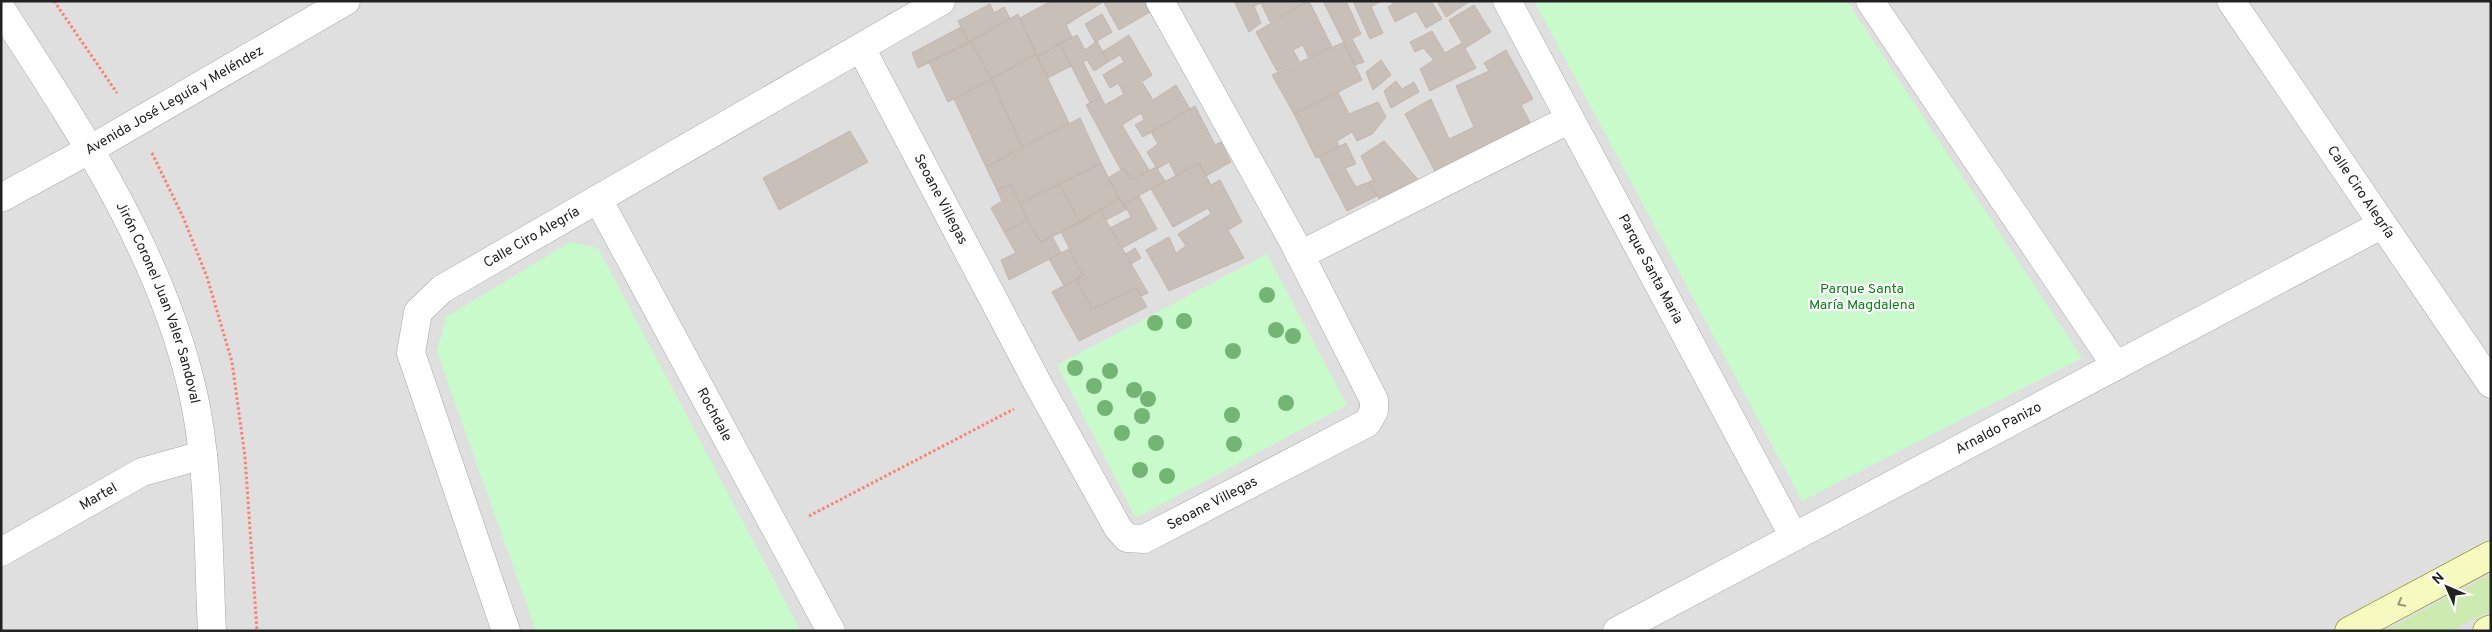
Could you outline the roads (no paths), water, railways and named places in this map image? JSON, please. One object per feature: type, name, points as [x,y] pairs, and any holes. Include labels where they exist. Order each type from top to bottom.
[{"type":"main road","points":[[2349,631],[2491,555]]},
{"type":"main road","points":[[2487,631],[2491,629]]},
{"type":"street","name":"Avenida José Leguía y Meléndez","points":[[1,198],[89,150],[346,1]]},
{"type":"street","name":"Calle Ciro Alegría","points":[[506,631],[411,353],[418,312],[442,289],[941,1]]},
{"type":"street","name":"Seoane Villegas","points":[[861,48],[1044,394],[1118,528],[1128,538],[1144,538],[1368,423],[1374,411],[1374,400],[1300,255],[1160,1]]},
{"type":"street","name":"Parque Santa Maria","points":[[1507,1],[1794,537]]},
{"type":"street","points":[[1870,1],[2116,366]]},
{"type":"street","name":"Calle Ciro Alegría","points":[[2231,1],[2381,225],[2491,384]]},
{"type":"street","name":"Jirón Coronel Juan Valer Sandoval","points":[[1,9],[67,111],[147,257],[176,334],[193,393],[202,455],[212,631]]},
{"type":"street","points":[[1300,255],[1570,119]]},
{"type":"street","name":"Rochdale","points":[[598,199],[831,631]]},
{"type":"street","name":"Arnaldo Panizo","points":[[1618,631],[2381,225]]},
{"type":"street","name":"Martel","points":[[1,552],[142,472],[202,455]]},
{"type":"park label","name":"Parque Santa María Magdalena","points":[[1862,298]]}]
